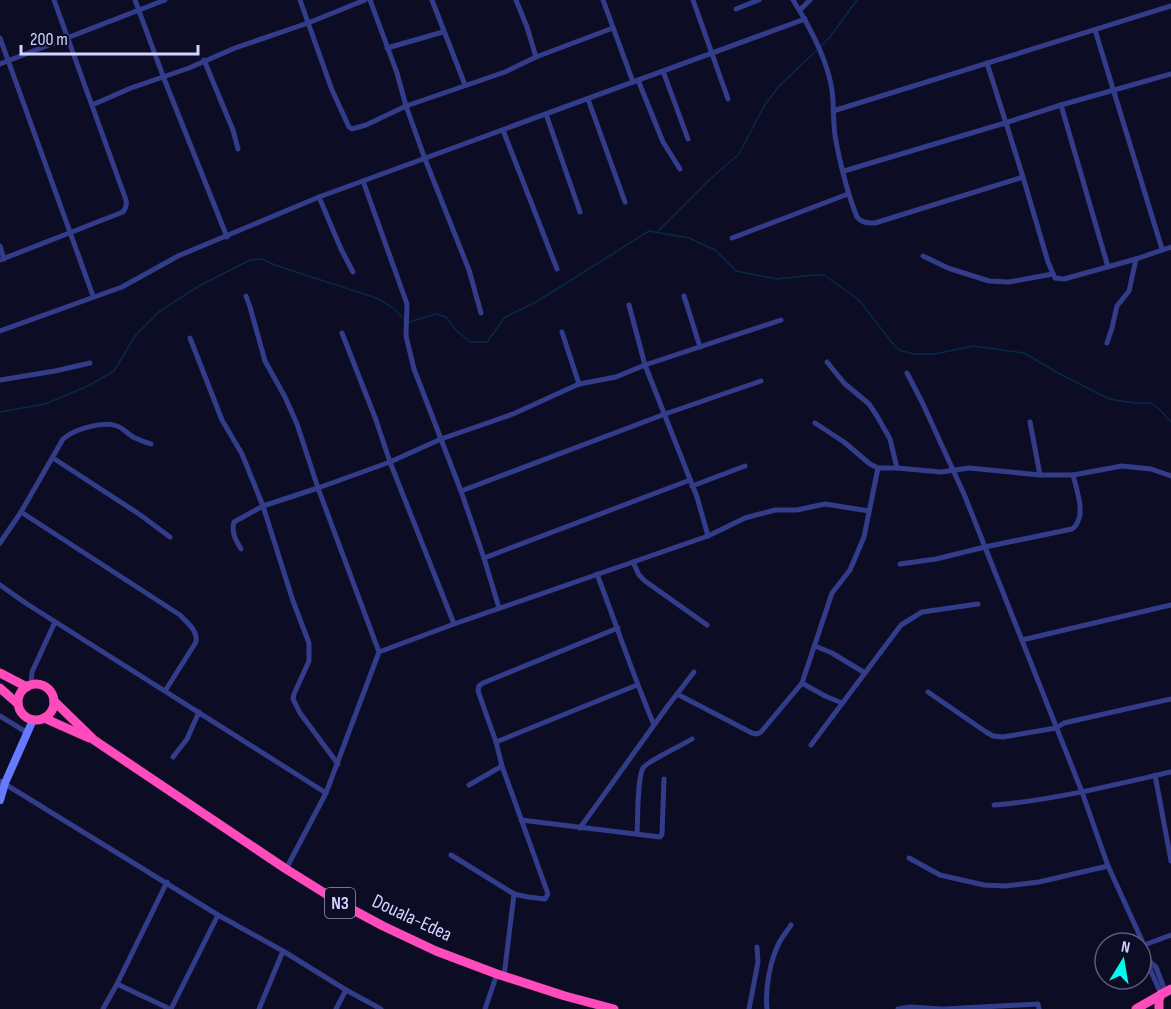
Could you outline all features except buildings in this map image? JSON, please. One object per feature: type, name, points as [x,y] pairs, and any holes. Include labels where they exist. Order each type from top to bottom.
[{"type":"highway","name":"N3","points":[[0,673],[29,686],[46,687],[54,700]]},
{"type":"highway","points":[[18,704],[20,694],[29,686]]},
{"type":"highway","points":[[0,688],[18,704],[23,715],[33,720],[50,714],[54,700]]},
{"type":"highway","name":"Douala-Edea","points":[[54,700],[94,740]]},
{"type":"highway","name":"Douala-Edea","points":[[44,718],[94,740],[286,869],[342,904],[383,926],[436,951],[500,975],[614,1009]]},
{"type":"highway","points":[[1136,1009],[1166,992]]},
{"type":"highway","points":[[1159,1009],[1159,999],[1166,992]]},
{"type":"main road","points":[[0,800],[2,782],[33,720]]},
{"type":"street","points":[[0,246],[2,259],[123,212],[127,205],[54,0]]},
{"type":"street","points":[[135,0],[227,237]]},
{"type":"street","points":[[0,64],[165,0]]},
{"type":"street","points":[[300,0],[332,90],[350,129],[366,125],[406,106],[505,72],[613,27]]},
{"type":"street","points":[[92,105],[245,44],[308,23],[365,0]]},
{"type":"street","points":[[370,0],[425,159],[469,270],[481,313]]},
{"type":"street","points":[[432,0],[465,85]]},
{"type":"street","points":[[516,0],[537,57]]},
{"type":"street","points":[[603,0],[635,81],[663,142],[680,169]]},
{"type":"street","points":[[693,0],[728,99]]},
{"type":"street","points":[[736,9],[759,0]]},
{"type":"street","points":[[794,0],[822,54],[832,90],[835,135],[848,194],[857,218],[865,223],[875,223],[1023,177]]},
{"type":"street","points":[[800,10],[810,0]]},
{"type":"street","points":[[833,111],[1171,6]]},
{"type":"street","points":[[0,331],[122,287],[178,256],[320,197],[805,19]]},
{"type":"street","points":[[1095,30],[1162,249]]},
{"type":"street","points":[[387,48],[443,32]]},
{"type":"street","points":[[0,38],[93,296]]},
{"type":"street","points":[[204,60],[233,130],[238,149]]},
{"type":"street","points":[[987,63],[1055,278],[1064,279],[1108,267],[1171,246]]},
{"type":"street","points":[[663,71],[688,139]]},
{"type":"street","points":[[844,171],[1114,89],[1170,74],[1171,81]]},
{"type":"street","points":[[588,99],[625,202]]},
{"type":"street","points":[[1061,105],[1108,267]]},
{"type":"street","points":[[546,114],[580,212]]},
{"type":"street","points":[[503,130],[556,269]]},
{"type":"street","points":[[363,181],[407,304],[406,336],[414,369],[461,491],[499,608]]},
{"type":"street","points":[[732,238],[848,194]]},
{"type":"street","points":[[320,197],[353,272]]},
{"type":"street","points":[[923,256],[948,268],[1002,283],[1053,274]]},
{"type":"street","points":[[1107,343],[1117,306],[1129,291],[1136,259]]},
{"type":"street","points":[[246,296],[265,361],[297,424],[318,488],[379,652],[326,793],[286,869]]},
{"type":"street","points":[[684,297],[700,347]]},
{"type":"street","points":[[629,304],[645,365],[697,498],[708,536]]},
{"type":"street","points":[[241,549],[232,529],[234,522],[263,506],[390,462],[441,439],[513,414],[579,384],[616,376],[781,320]]},
{"type":"street","points":[[342,333],[454,624]]},
{"type":"street","points":[[562,333],[579,384]]},
{"type":"street","points":[[190,338],[222,420],[242,454],[263,506],[309,643],[309,661],[293,699],[300,713],[338,764]]},
{"type":"street","points":[[827,362],[877,416],[890,440],[897,468]]},
{"type":"street","points":[[0,380],[90,363]]},
{"type":"street","points":[[907,373],[953,469],[1082,792],[1108,866],[1138,931]]},
{"type":"street","points":[[461,491],[665,414],[761,381]]},
{"type":"street","points":[[1030,422],[1040,475]]},
{"type":"street","points":[[815,423],[844,442],[870,464],[879,468],[934,471],[969,468],[1040,475],[1073,475],[1134,466],[1171,476]]},
{"type":"street","points":[[0,543],[67,435],[108,424],[119,426],[133,437],[151,444]]},
{"type":"street","points":[[53,458],[170,537]]},
{"type":"street","points":[[484,558],[691,483],[745,466]]},
{"type":"street","points":[[677,694],[754,734],[761,732],[802,683],[832,593],[850,570],[864,537],[879,468]]},
{"type":"street","points":[[900,564],[936,559],[1072,529],[1078,524],[1080,517],[1073,475]]},
{"type":"street","points":[[379,652],[708,536],[745,518],[775,510],[797,510],[825,504],[869,511]]},
{"type":"street","points":[[21,512],[180,615],[192,628],[196,633],[196,642],[165,691]]},
{"type":"street","points":[[633,562],[639,575],[645,581],[707,625]]},
{"type":"street","points":[[597,574],[654,725]]},
{"type":"street","points":[[0,585],[326,793]]},
{"type":"street","points":[[812,745],[901,625],[922,612],[978,604]]},
{"type":"street","points":[[1022,640],[1171,605]]},
{"type":"street","points":[[29,686],[32,672],[55,622]]},
{"type":"street","points":[[451,855],[514,894],[545,899],[548,894],[502,766],[478,691],[479,686],[618,628]]},
{"type":"street","points":[[815,646],[832,653],[865,673]]},
{"type":"street","points":[[580,828],[694,672]]},
{"type":"street","points":[[802,683],[842,704]]},
{"type":"street","points":[[496,742],[637,685]]},
{"type":"street","points":[[928,692],[993,736],[1003,737],[1056,728],[1064,723],[1171,699]]},
{"type":"street","points":[[173,757],[188,739],[199,712]]},
{"type":"street","points":[[0,716],[26,732]]},
{"type":"street","points":[[638,834],[640,780],[643,768],[650,761],[692,739]]},
{"type":"street","points":[[469,785],[502,766]]},
{"type":"street","points":[[994,805],[1021,803],[1082,792],[1171,772]]},
{"type":"street","points":[[1155,775],[1171,861]]},
{"type":"street","points":[[521,820],[660,837],[664,779]]},
{"type":"street","points":[[2,782],[218,915],[381,1009]]},
{"type":"street","points":[[909,858],[940,875],[984,885],[1005,886],[1039,882],[1108,866]]},
{"type":"street","points":[[103,1009],[167,882]]},
{"type":"street","points":[[485,1009],[500,975],[514,894]]},
{"type":"street","points":[[117,984],[170,1009],[218,915]]},
{"type":"street","points":[[767,1009],[766,986],[772,963],[779,943],[791,925]]},
{"type":"street","points":[[1153,942],[1171,935]]},
{"type":"street","points":[[749,1009],[758,962],[757,947]]},
{"type":"street","points":[[259,1009],[283,951]]},
{"type":"street","points":[[1153,973],[1166,992]]},
{"type":"street","points":[[336,1009],[346,990]]},
{"type":"street","points":[[898,1009],[1038,1004],[1039,1009]]},
{"type":"waterway","points":[[821,46],[857,0]]},
{"type":"waterway","points":[[658,231],[739,154],[764,106],[779,86],[817,50]]},
{"type":"waterway","points":[[409,322],[436,314],[446,317],[470,342],[487,342],[505,317],[536,302],[649,231],[689,238],[715,250],[736,271],[777,279],[824,275],[859,300],[899,350],[913,354],[935,354],[973,346],[1024,353],[1109,399],[1151,403],[1171,422]]},
{"type":"waterway","points":[[0,412],[45,404],[88,386],[114,371],[135,336],[160,311],[199,286],[250,260],[262,259],[379,299],[405,320]]}]
